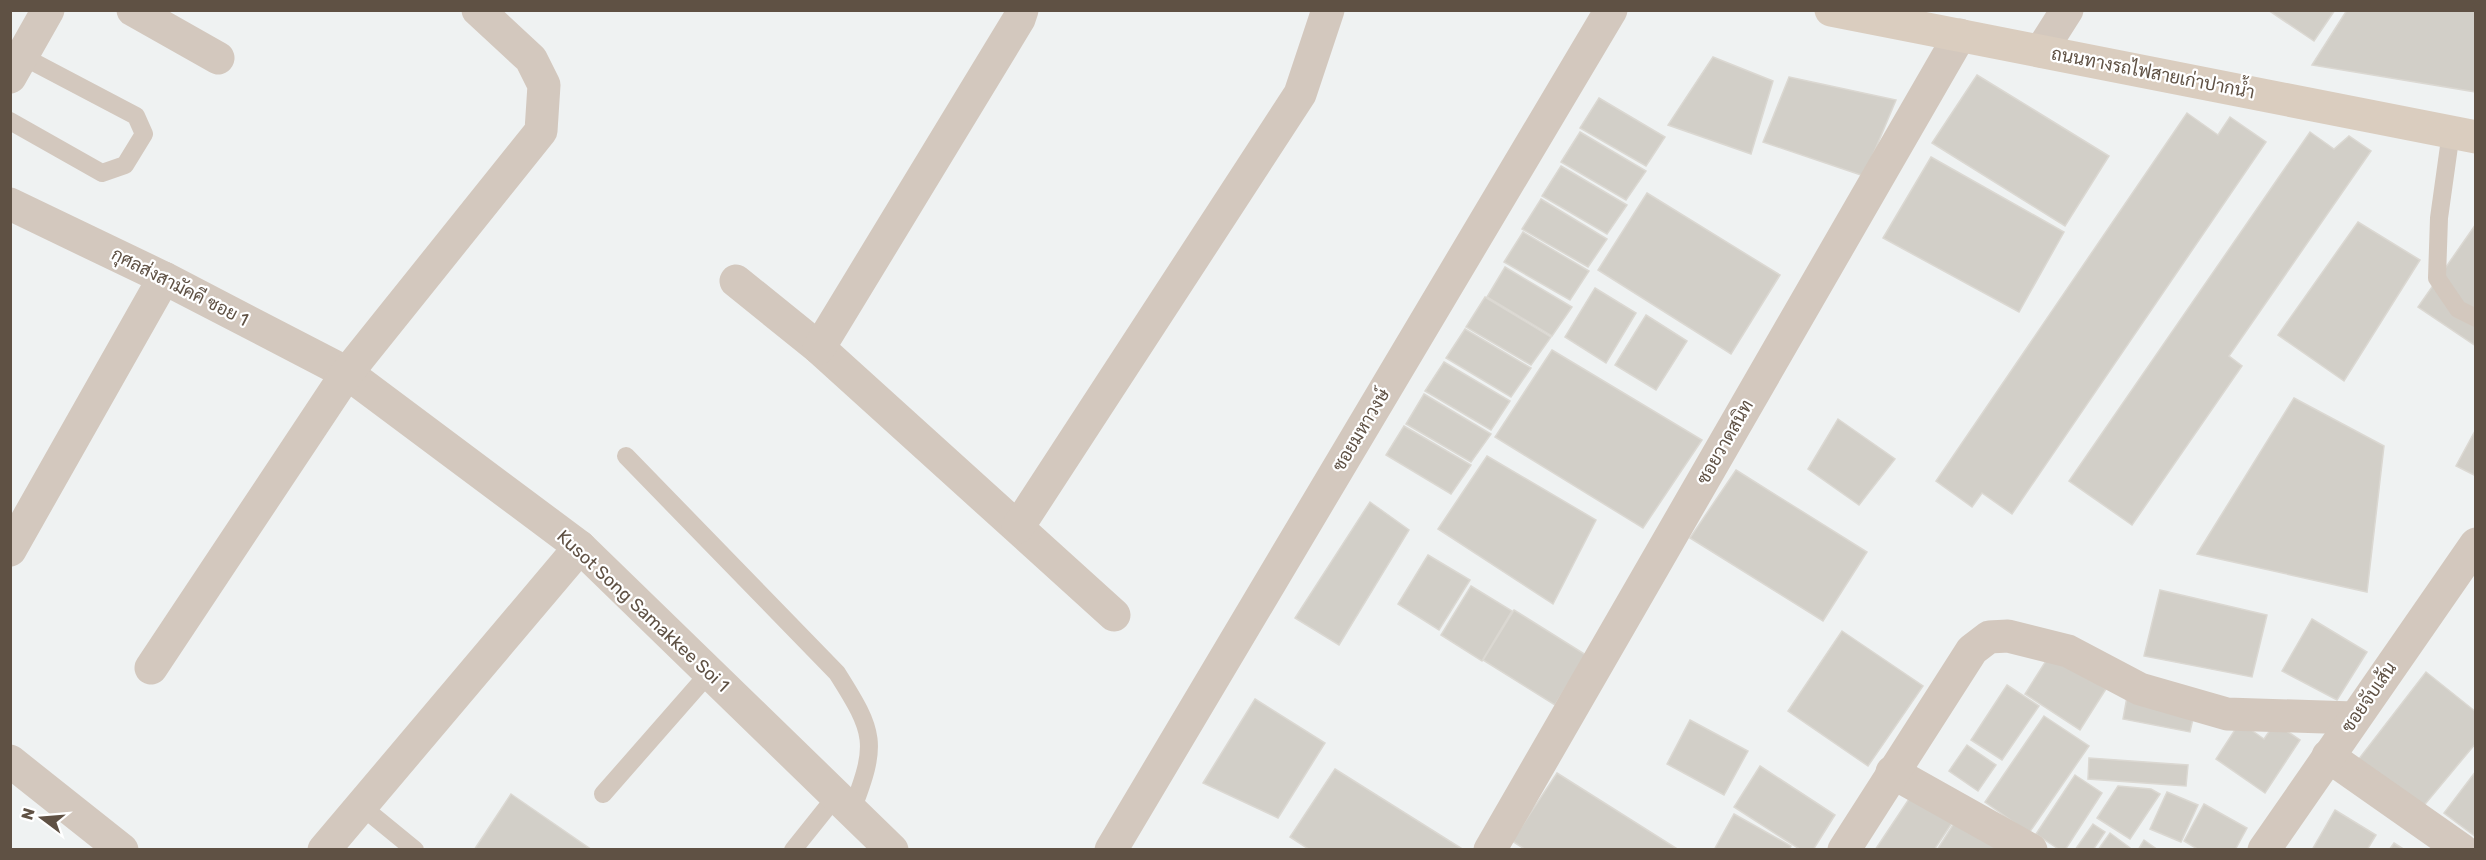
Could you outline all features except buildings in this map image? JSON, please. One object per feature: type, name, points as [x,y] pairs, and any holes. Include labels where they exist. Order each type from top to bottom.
[{"type":"main road","name":"ถนนทางรถไฟสายเก่าปากน้ำ","points":[[1831,10],[2463,135]]},
{"type":"street","points":[[16,67],[48,10]]},
{"type":"street","points":[[133,10],[218,58]]},
{"type":"street","points":[[151,668],[347,373],[541,131],[544,85],[531,58],[478,10]]},
{"type":"street","points":[[819,348],[1020,19],[1022,10]]},
{"type":"street","points":[[1018,528],[1300,94],[1328,10]]},
{"type":"street","name":"ซอยมหาวงษ์","points":[[1111,849],[1611,10]]},
{"type":"street","points":[[2041,51],[2067,10]]},
{"type":"street","name":"ซอยวาดสนิท","points":[[1490,849],[1960,35]]},
{"type":"street","name":"กุศลส่งสามัคคี ซอย 1","points":[[10,204],[164,278],[347,373]]},
{"type":"street","points":[[10,550],[164,278]]},
{"type":"street","points":[[736,281],[819,348],[1114,615]]},
{"type":"street","name":"Kusot Song Samakkee Soi 1","points":[[347,373],[580,547],[892,849]]},
{"type":"street","name":"ซอยจับเส้น","points":[[2264,849],[2475,544]]},
{"type":"street","points":[[324,849],[580,547]]},
{"type":"street","points":[[1844,849],[1972,650],[1989,637],[2008,636],[2068,651],[2140,689],[2227,714],[2354,718]]},
{"type":"street","points":[[2328,756],[2462,849]]},
{"type":"street","points":[[10,761],[122,849]]},
{"type":"street","points":[[1892,772],[2031,849]]},
{"type":"lane","points":[[10,121],[102,173],[125,165],[144,134],[136,117],[16,67]]},
{"type":"lane","points":[[2463,135],[2439,218],[2437,278],[2458,309],[2475,318]]},
{"type":"lane","points":[[626,456],[837,673],[864,714],[870,746],[867,772],[844,802],[793,849]]},
{"type":"lane","points":[[603,794],[710,672]]},
{"type":"lane","points":[[360,806],[416,849]]}]
